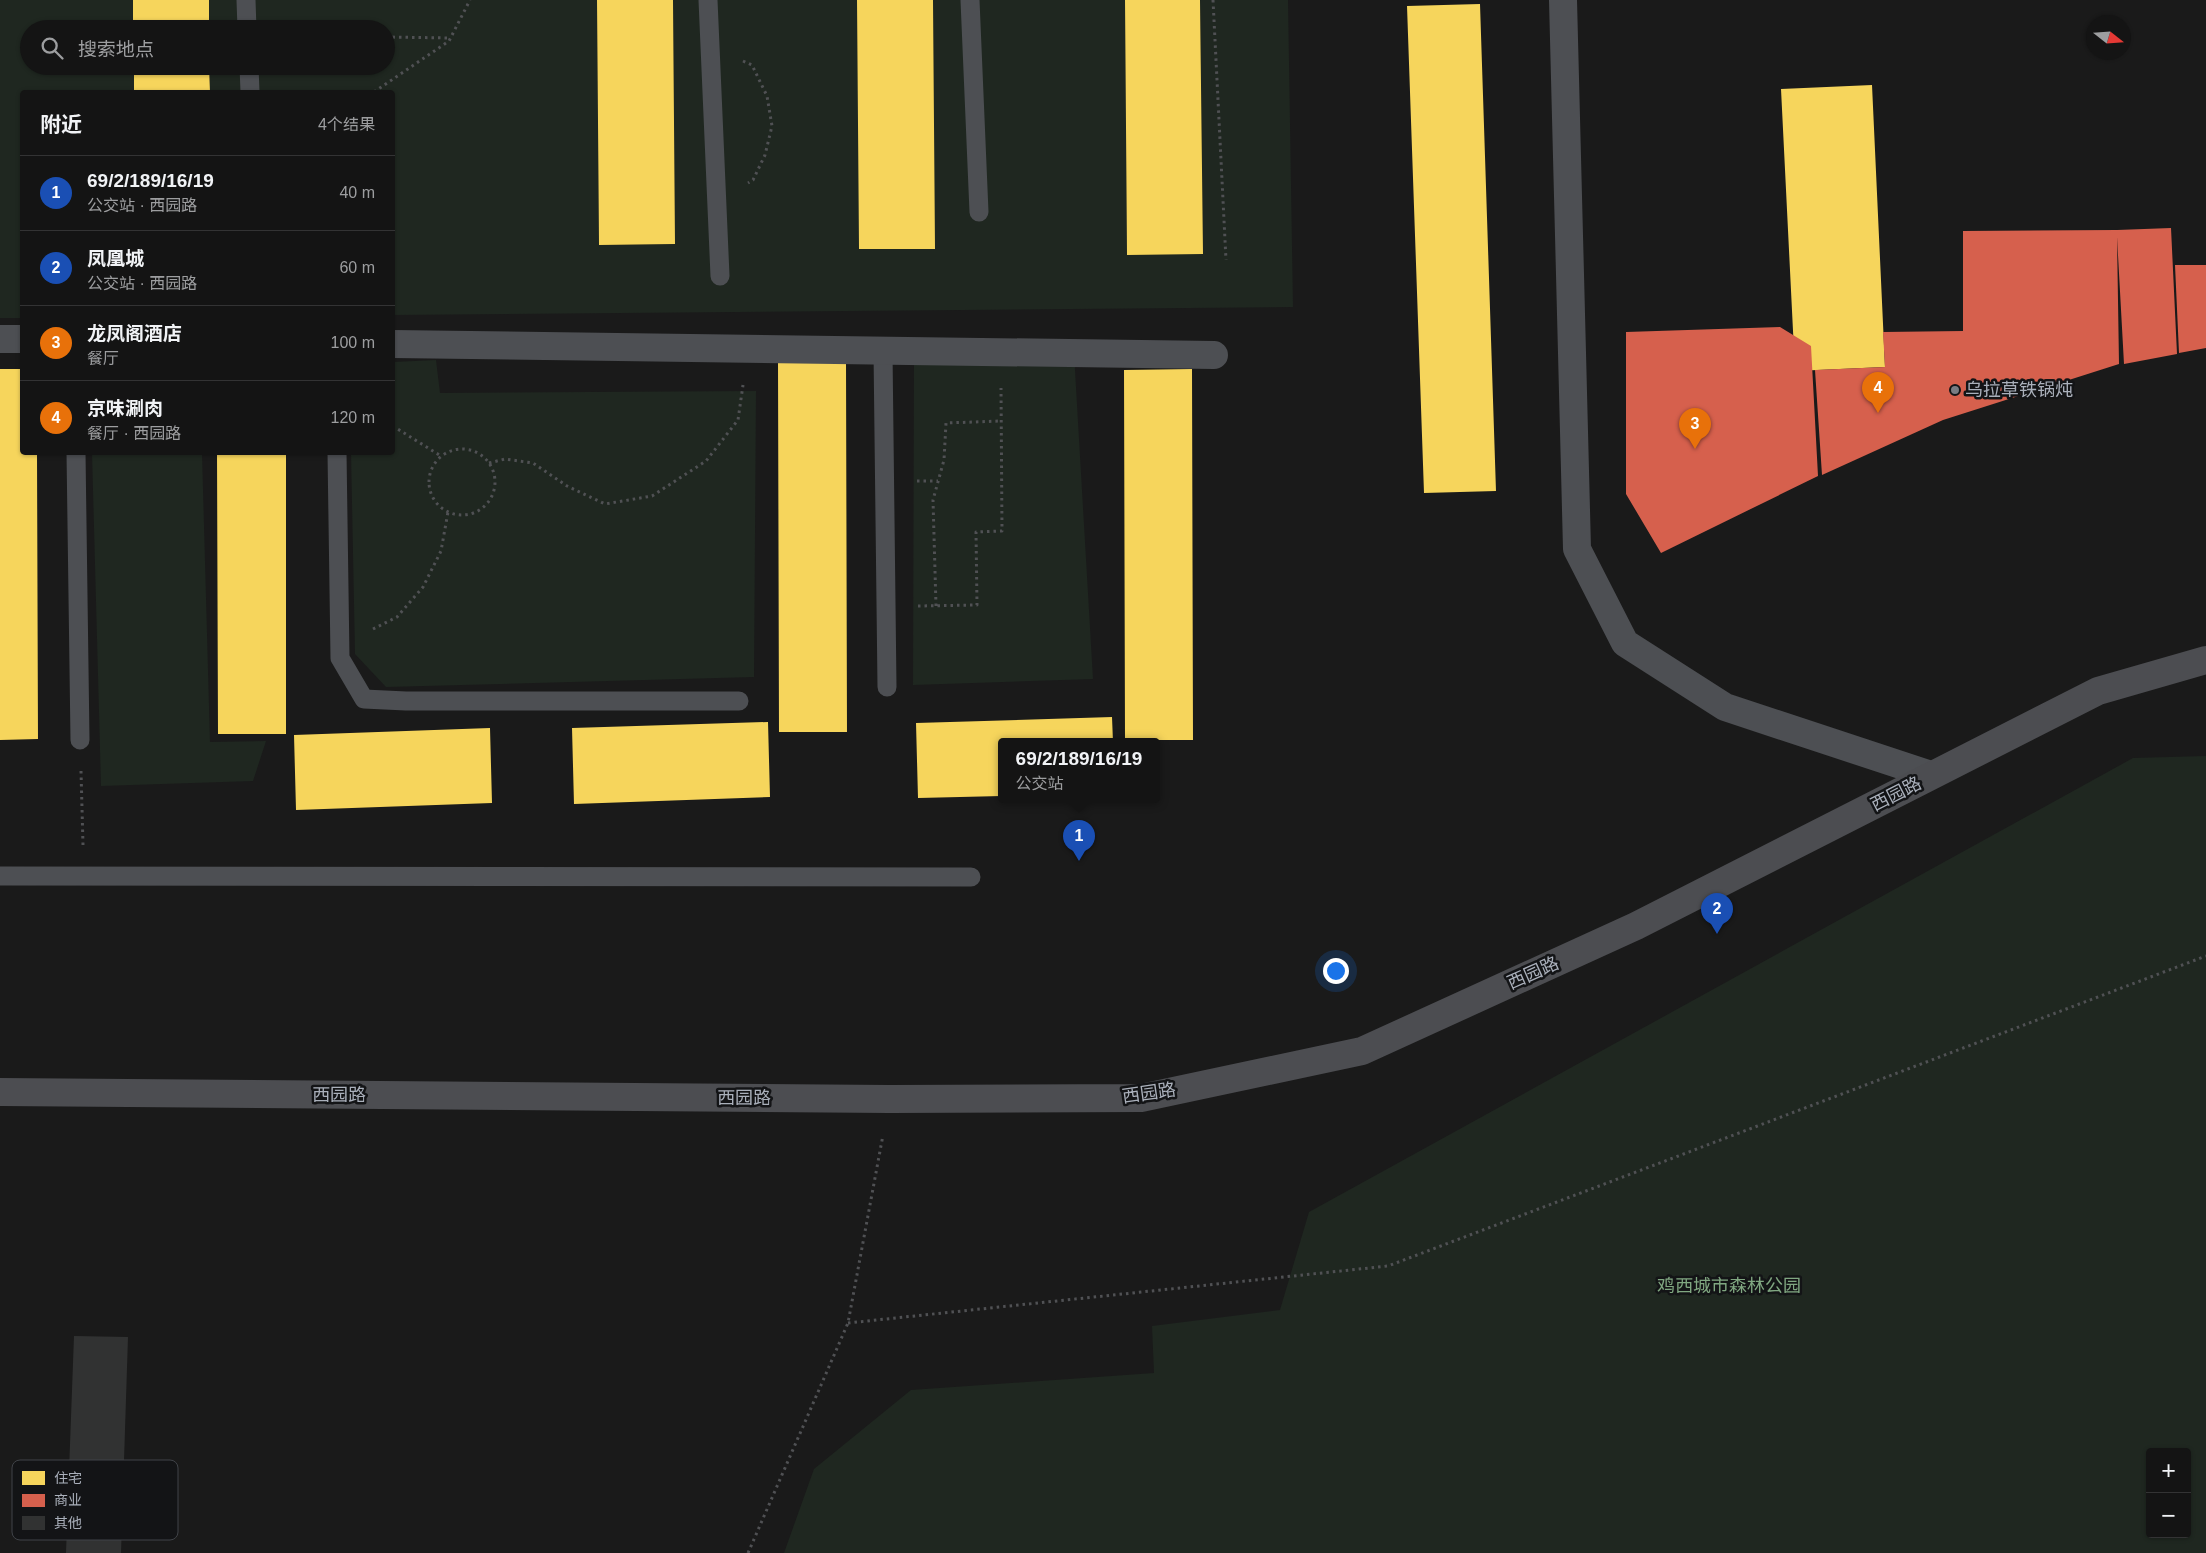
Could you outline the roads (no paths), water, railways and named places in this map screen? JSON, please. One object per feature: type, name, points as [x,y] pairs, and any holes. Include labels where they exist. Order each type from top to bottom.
[{"type":"main road","name":"西园路","points":[[0,1092],[890,1099],[1141,1098],[1362,1051],[1636,926],[2098,691],[2206,660]]},
{"type":"street","points":[[1563,0],[1577,549],[1626,643],[1725,707],[1931,775]]},
{"type":"street","points":[[0,339],[20,339]]},
{"type":"street","points":[[395,344],[1214,355]]},
{"type":"lane","points":[[246,0],[247,20]]},
{"type":"lane","points":[[708,0],[720,276]]},
{"type":"lane","points":[[970,0],[979,212]]},
{"type":"lane","points":[[249,75],[250,90]]},
{"type":"lane","points":[[883,351],[887,687]]},
{"type":"lane","points":[[76,455],[80,740]]},
{"type":"lane","points":[[336,455],[340,658],[364,699],[406,701],[739,701]]},
{"type":"lane","points":[[0,876],[971,878]]},
{"type":"place","name":"乌拉草铁锅炖","points":[[1955,390]]},
{"type":"place","name":"京味涮肉","points":[[1878,413]]},
{"type":"place","name":"龙凤阁酒店","points":[[1695,449]]},
{"type":"place","name":"69/2/189/16/19","points":[[1079,861]]},
{"type":"place","name":"凤凰城","points":[[1717,934]]},
{"type":"park label","name":"鸡西城市森林公园","points":[[1729,1286]]}]
